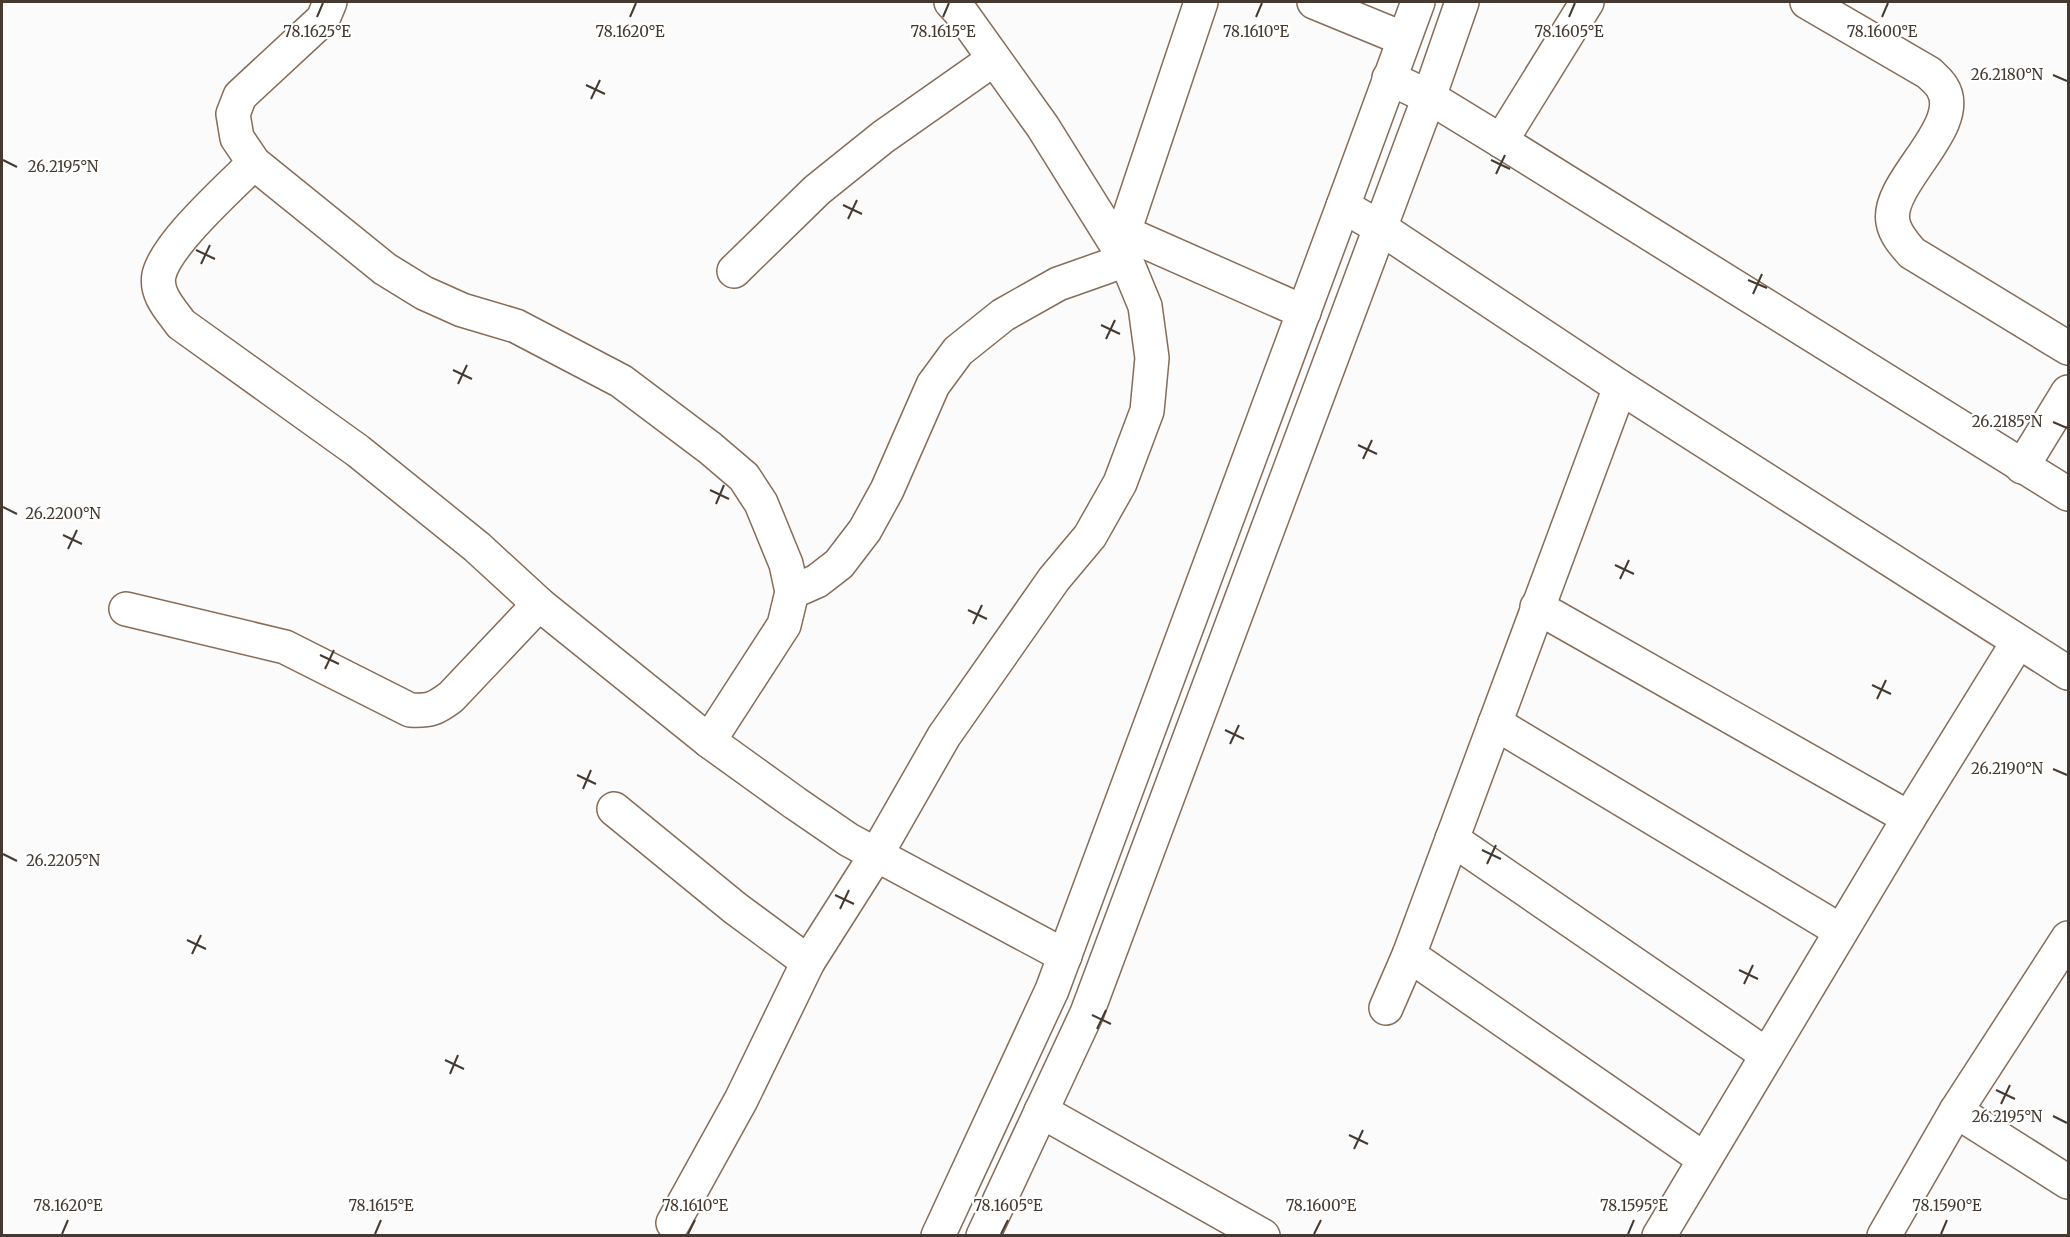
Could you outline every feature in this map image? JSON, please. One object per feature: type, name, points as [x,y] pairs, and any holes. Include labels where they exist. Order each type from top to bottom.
[{"type":"street","points":[[330,2],[323,19],[240,96],[233,114],[237,138],[254,163],[386,269],[424,293],[462,310],[516,326],[621,381],[710,448],[744,477],[761,503],[786,564],[792,592],[784,625],[709,741]]},
{"type":"street","points":[[674,1223],[741,1100],[808,962],[876,855],[944,736],[1054,579],[1090,536],[1120,483],[1147,411],[1152,358],[1145,306],[1118,238],[1043,127],[951,2]]},
{"type":"street","points":[[792,592],[817,582],[839,564],[865,530],[887,490],[933,385],[958,351],[1003,315],[1058,284],[1118,238],[1201,2]]},
{"type":"street","points":[[1314,2],[1404,39]]},
{"type":"street","points":[[938,1236],[1052,990],[1418,2]]},
{"type":"street","points":[[983,1236],[1087,1013],[1429,97],[1462,2]]},
{"type":"street","points":[[1501,141],[1587,2]]},
{"type":"street","points":[[1807,2],[1929,73],[1943,88],[1946,103],[1942,125],[1896,199],[1892,220],[1901,240],[1912,253],[2068,348]]},
{"type":"street","points":[[734,271],[817,190],[883,137],[994,58]]},
{"type":"street","points":[[1389,78],[1429,97],[1501,141],[2068,494]]},
{"type":"street","points":[[254,163],[174,245],[159,276],[162,298],[181,324],[358,451],[477,547],[539,604],[709,741],[849,840],[1065,956]]},
{"type":"street","points":[[1344,206],[1620,387],[2068,673]]},
{"type":"street","points":[[1118,238],[1304,312]]},
{"type":"street","points":[[1386,1008],[1409,955],[1620,387]]},
{"type":"street","points":[[2022,466],[2068,392]]},
{"type":"street","points":[[126,609],[285,646],[410,710],[427,711],[438,707],[451,697],[539,604]]},
{"type":"street","points":[[1537,607],[1909,818]]},
{"type":"street","points":[[1659,1236],[1841,930],[2018,642]]},
{"type":"street","points":[[1495,723],[1841,930]]},
{"type":"street","points":[[614,809],[735,908],[808,962]]},
{"type":"street","points":[[1452,839],[1767,1055]]},
{"type":"street","points":[[1884,1236],[1956,1111],[2068,938]]},
{"type":"street","points":[[1409,955],[1704,1159]]},
{"type":"street","points":[[1956,1111],[2068,1182]]},
{"type":"street","points":[[1041,1112],[1263,1236]]}]
